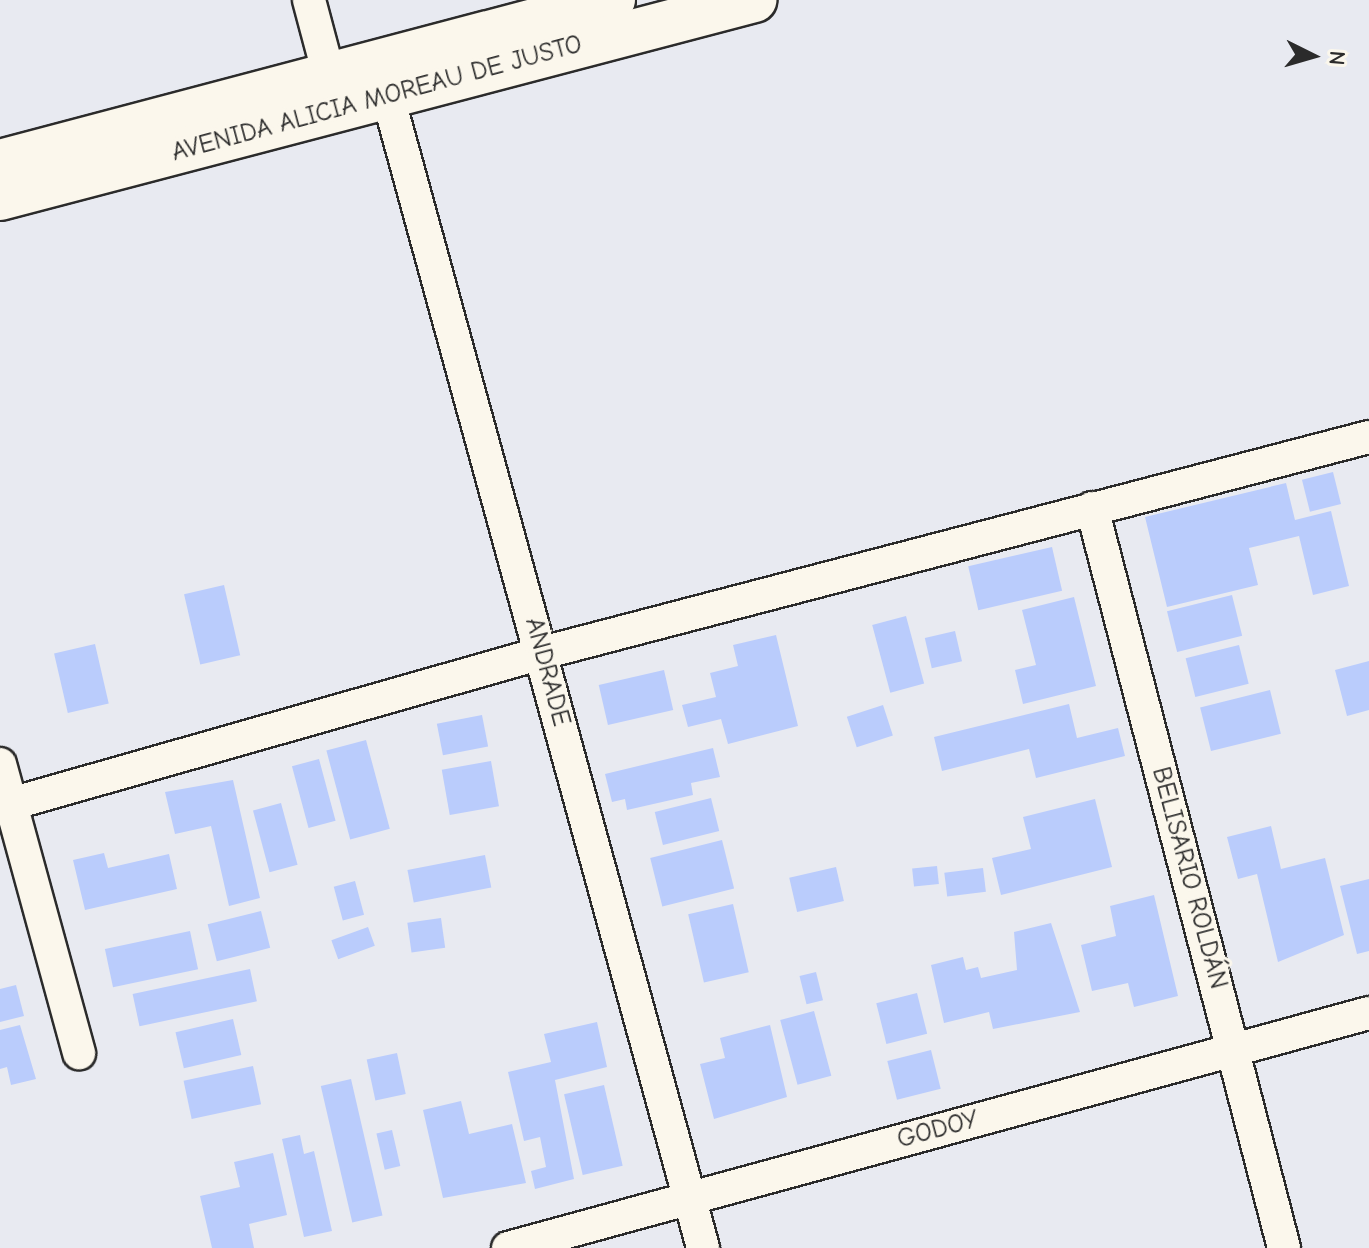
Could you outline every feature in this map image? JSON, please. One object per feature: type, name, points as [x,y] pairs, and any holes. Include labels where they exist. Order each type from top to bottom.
[{"type":"main road","name":"AVENIDA ALICIA MOREAU DE JUSTO","points":[[0,162],[613,0]]},
{"type":"main road","name":"AVENIDA ALICIA MOREAU DE JUSTO","points":[[0,198],[754,0]]},
{"type":"street","points":[[309,0],[329,75]]},
{"type":"street","name":"ANDRADE","points":[[388,97],[703,1248]]},
{"type":"street","points":[[6,806],[542,653],[1369,437]]},
{"type":"street","name":"BELISARIO ROLDÁN","points":[[1092,508],[1284,1248]]},
{"type":"street","points":[[0,764],[6,806],[79,1053]]},
{"type":"street","name":"GODOY","points":[[508,1248],[1369,1013]]},
{"type":"building","points":[[1333,472],[1341,504],[1310,512],[1302,480]]},
{"type":"building","points":[[1286,483],[1295,520],[1331,511],[1349,586],[1313,595],[1299,536],[1249,548],[1258,585],[1167,607],[1145,517]]},
{"type":"building","points":[[1052,547],[1062,591],[978,610],[968,566]]},
{"type":"building","points":[[224,585],[240,655],[200,664],[184,594]]},
{"type":"building","points":[[1232,595],[1242,636],[1177,652],[1167,611]]},
{"type":"building","points":[[1074,597],[1096,686],[1023,704],[1015,670],[1036,665],[1022,610]]},
{"type":"building","points":[[906,616],[924,684],[890,693],[872,625]]},
{"type":"building","points":[[955,631],[962,661],[932,668],[925,638]]},
{"type":"building","points":[[776,635],[798,726],[728,744],[721,719],[688,727],[682,705],[716,697],[710,673],[738,666],[733,645]]},
{"type":"building","points":[[95,644],[109,703],[68,713],[54,653]]},
{"type":"building","points":[[1239,645],[1249,684],[1195,697],[1186,658]]},
{"type":"building","points":[[1369,661],[1369,710],[1347,716],[1335,670]]},
{"type":"building","points":[[664,670],[673,710],[608,725],[599,685]]},
{"type":"building","points":[[1270,690],[1281,734],[1211,751],[1200,707]]},
{"type":"building","points":[[1069,704],[1077,738],[1118,728],[1125,756],[1036,778],[1029,749],[942,771],[934,737]]},
{"type":"building","points":[[883,705],[893,735],[857,747],[847,717]]},
{"type":"building","points":[[482,715],[488,746],[443,755],[437,724]]},
{"type":"building","points":[[366,740],[390,829],[350,839],[326,751]]},
{"type":"building","points":[[713,748],[720,777],[691,783],[693,795],[627,810],[625,799],[612,802],[605,774]]},
{"type":"building","points":[[319,759],[336,821],[309,828],[292,766]]},
{"type":"building","points":[[491,761],[499,806],[450,815],[442,770]]},
{"type":"building","points":[[233,780],[260,898],[229,906],[211,826],[175,834],[165,792]]},
{"type":"building","points":[[711,798],[719,831],[663,845],[655,812]]},
{"type":"building","points":[[1095,799],[1112,867],[1001,895],[992,858],[1031,849],[1023,817]]},
{"type":"building","points":[[281,803],[298,865],[270,872],[253,811]]},
{"type":"building","points":[[1271,826],[1281,869],[1325,858],[1344,935],[1278,962],[1257,874],[1238,879],[1227,837]]},
{"type":"building","points":[[722,840],[734,889],[662,906],[650,858]]},
{"type":"building","points":[[104,853],[108,868],[169,854],[177,889],[85,910],[73,860]]},
{"type":"building","points":[[485,855],[491,887],[414,902],[407,870]]},
{"type":"building","points":[[937,866],[939,884],[914,887],[912,869]]},
{"type":"building","points":[[836,867],[844,901],[797,912],[789,878]]},
{"type":"building","points":[[983,868],[986,892],[947,897],[944,873]]},
{"type":"building","points":[[1369,879],[1369,951],[1357,954],[1340,886]]},
{"type":"building","points":[[355,881],[364,915],[343,921],[334,887]]},
{"type":"building","points":[[1154,895],[1178,996],[1134,1007],[1128,983],[1092,991],[1081,945],[1116,936],[1110,906]]},
{"type":"building","points":[[733,904],[749,972],[704,983],[688,914]]},
{"type":"building","points":[[261,911],[270,948],[217,961],[208,924]]},
{"type":"building","points":[[441,918],[445,948],[412,952],[407,923]]},
{"type":"building","points":[[1051,923],[1080,1012],[993,1029],[989,1012],[944,1023],[931,965],[963,957],[966,970],[978,967],[981,978],[1017,970],[1014,932]]},
{"type":"building","points":[[368,927],[375,946],[338,959],[331,940]]},
{"type":"building","points":[[190,931],[198,969],[113,987],[105,949]]},
{"type":"building","points":[[250,969],[257,1001],[139,1026],[133,994]]},
{"type":"building","points":[[816,972],[823,1000],[807,1004],[800,976]]},
{"type":"building","points":[[16,985],[24,1016],[0,1022],[0,989]]},
{"type":"building","points":[[917,993],[927,1034],[886,1044],[876,1003]]},
{"type":"building","points":[[814,1011],[831,1076],[798,1085],[780,1020]]},
{"type":"building","points":[[233,1019],[241,1055],[184,1068],[176,1032]]},
{"type":"building","points":[[597,1022],[607,1067],[555,1080],[574,1179],[535,1189],[531,1171],[546,1167],[540,1137],[524,1141],[508,1072],[551,1062],[544,1034]]},
{"type":"building","points":[[20,1025],[36,1079],[11,1085],[7,1067],[0,1069],[0,1030]]},
{"type":"building","points":[[770,1025],[787,1097],[714,1119],[700,1064],[725,1058],[720,1038]]},
{"type":"building","points":[[931,1050],[941,1089],[897,1100],[887,1061]]},
{"type":"building","points":[[397,1053],[406,1094],[375,1101],[367,1059]]},
{"type":"building","points":[[253,1066],[261,1104],[192,1119],[184,1081]]},
{"type":"building","points":[[351,1079],[382,1215],[352,1222],[321,1086]]},
{"type":"building","points":[[604,1085],[623,1166],[583,1175],[564,1094]]},
{"type":"building","points":[[461,1101],[469,1134],[512,1124],[526,1183],[443,1198],[423,1110]]},
{"type":"building","points":[[392,1130],[400,1166],[385,1170],[376,1134]]},
{"type":"building","points":[[300,1135],[304,1154],[314,1151],[332,1231],[304,1237],[282,1139]]},
{"type":"building","points":[[273,1153],[287,1215],[249,1224],[254,1248],[212,1248],[200,1196],[240,1187],[234,1162]]}]
